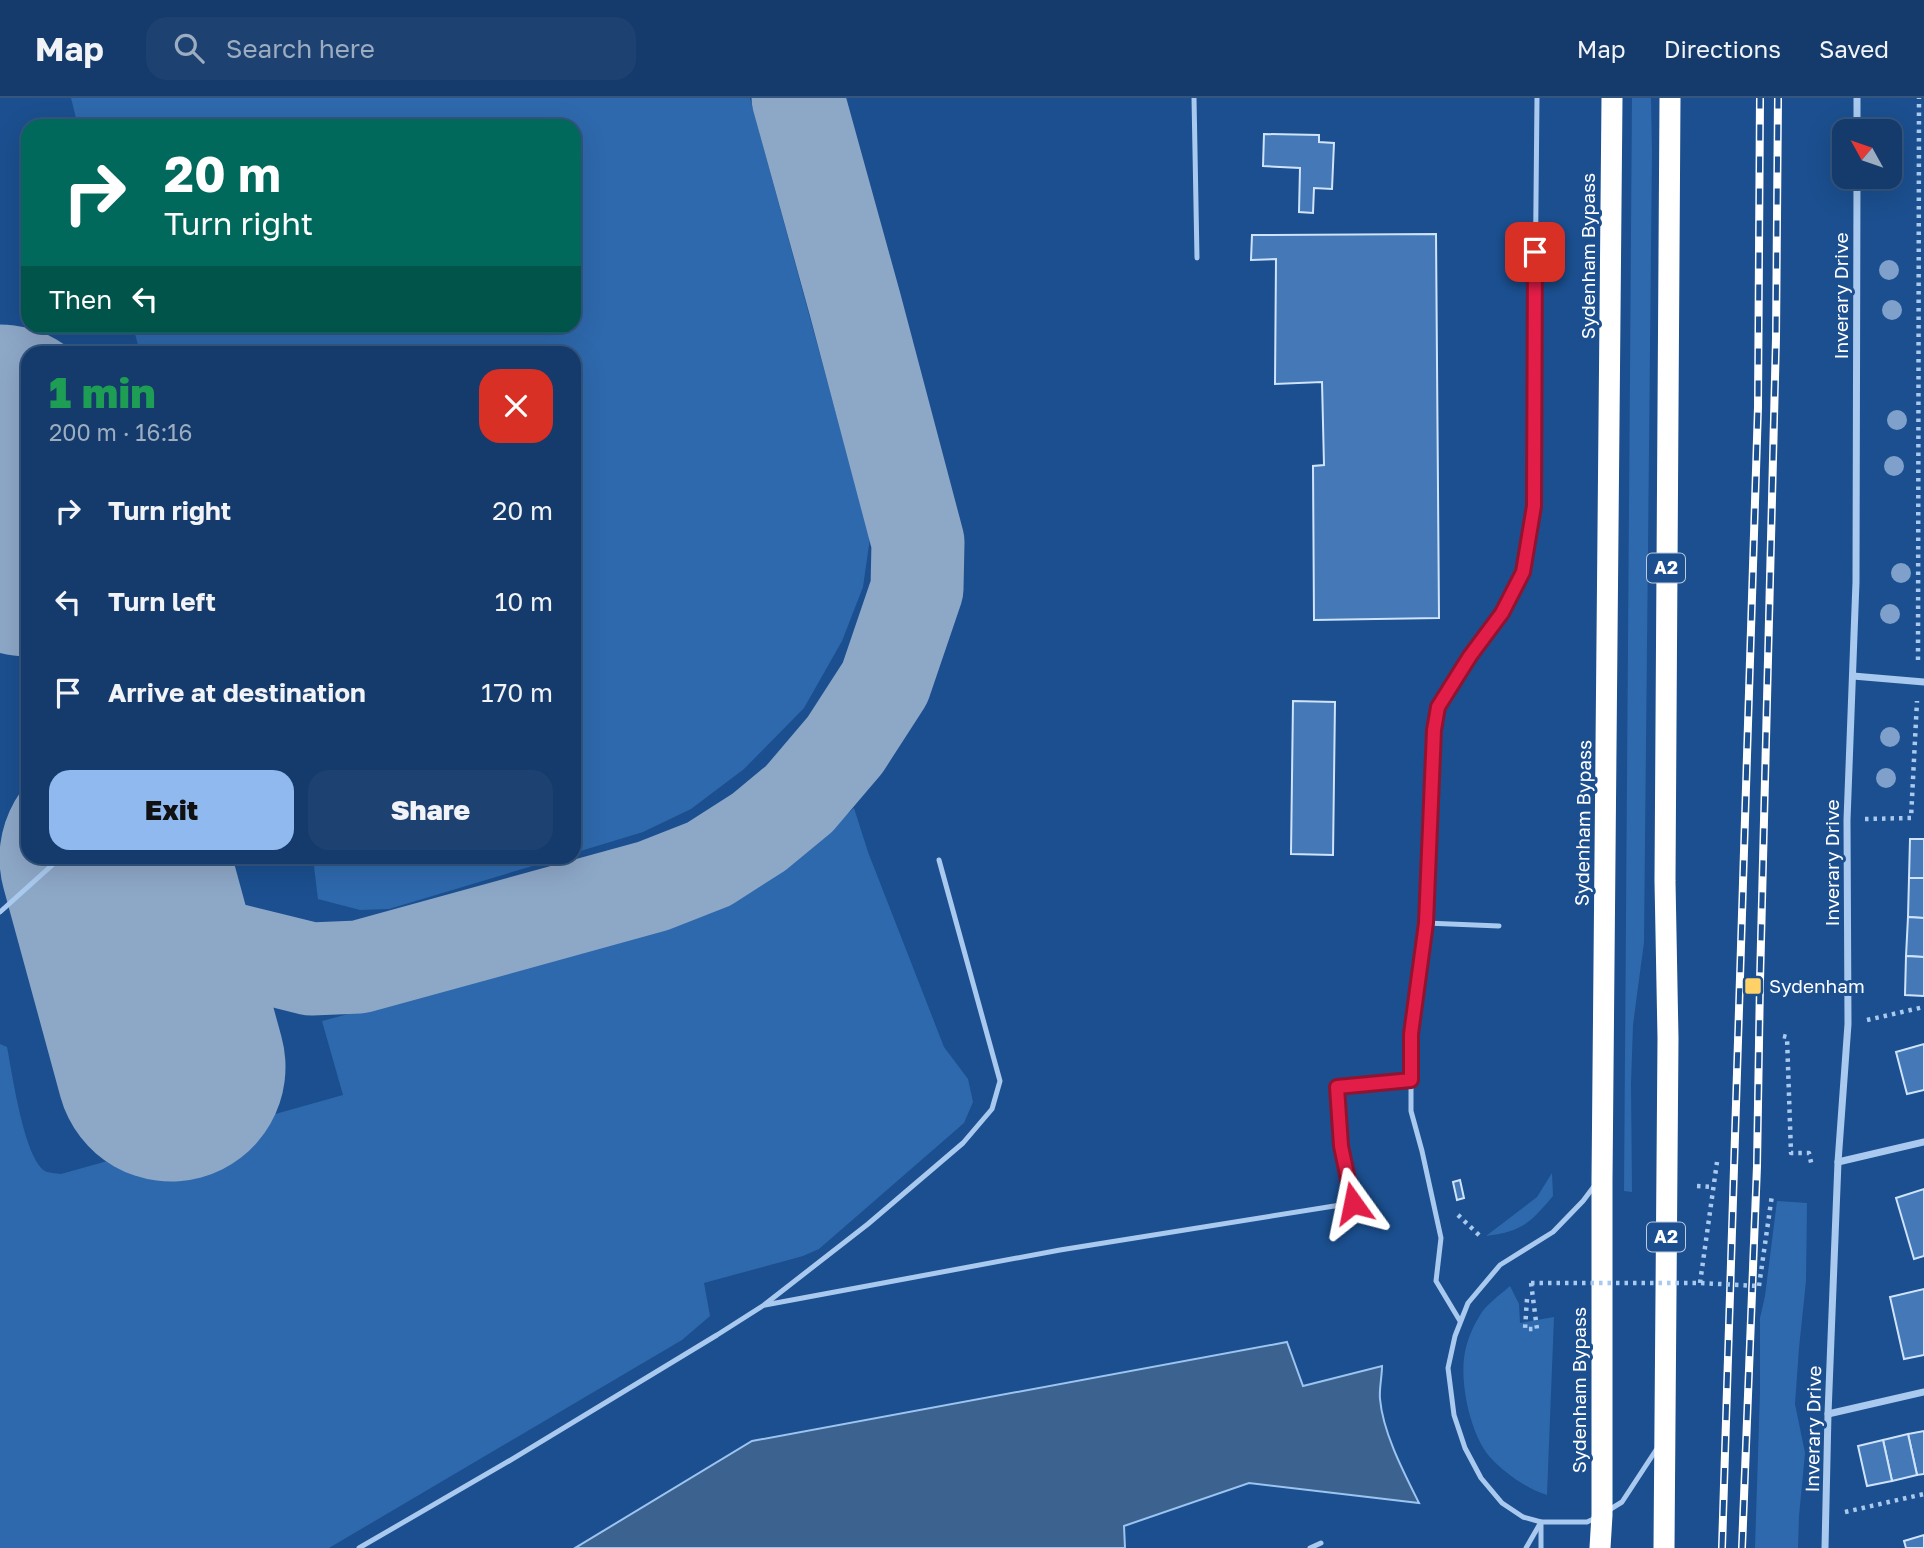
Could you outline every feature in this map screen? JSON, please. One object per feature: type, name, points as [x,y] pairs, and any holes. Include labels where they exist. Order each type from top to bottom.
[{"type":"highway","name":"Sydenham Bypass","points":[[1600,1548],[1612,98]]},
{"type":"highway","name":"A2","points":[[1664,1548],[1670,98]]},
{"type":"street","points":[[1857,98],[1857,119]]},
{"type":"street","name":"Inverary Drive","points":[[1825,1548],[1838,1161],[1848,1024],[1847,820],[1856,582],[1857,189]]},
{"type":"street","points":[[1853,676],[1921,682]]},
{"type":"street","points":[[1838,1161],[1924,1142]]},
{"type":"street","points":[[1828,1413],[1924,1392]]},
{"type":"lane","points":[[1194,98],[1197,257]]},
{"type":"lane","points":[[1460,1321],[1436,1281],[1441,1238],[1411,1111],[1411,1034],[1426,923],[1434,730],[1438,707],[1470,656],[1502,613],[1523,572],[1534,506],[1537,98]]},
{"type":"lane","points":[[359,1548],[509,1461],[764,1305],[900,1197],[962,1143],[992,1109],[1000,1081],[939,860]]},
{"type":"lane","points":[[0,912],[54,864]]},
{"type":"lane","points":[[1426,923],[1499,926]]},
{"type":"lane","points":[[764,1305],[1060,1250],[1353,1203],[1341,1146],[1337,1087],[1411,1080]]},
{"type":"lane","points":[[1602,1175],[1583,1201],[1553,1232],[1500,1265],[1468,1303],[1460,1321],[1448,1368],[1454,1415],[1465,1448],[1481,1478],[1502,1503],[1523,1517],[1541,1522],[1587,1522],[1622,1502],[1666,1436]]},
{"type":"lane","points":[[1526,1548],[1541,1522]]},
{"type":"lane","points":[[1541,1522],[1541,1548]]},
{"type":"lane","points":[[1310,1548],[1321,1543]]},
{"type":"path","points":[[1847,820],[1911,818],[1921,682],[1919,98]]},
{"type":"path","points":[[1848,1024],[1924,1007]]},
{"type":"path","points":[[1783,1036],[1787,1037],[1791,1153],[1809,1153],[1812,1167]]},
{"type":"path","points":[[1700,1283],[1717,1162]]},
{"type":"path","points":[[1697,1186],[1714,1187]]},
{"type":"path","points":[[1527,1298],[1525,1329],[1537,1329],[1531,1283],[1700,1283],[1759,1286],[1772,1195]]},
{"type":"path","points":[[1457,1214],[1479,1236]]},
{"type":"path","points":[[1827,1516],[1924,1494]]},
{"type":"shaded area","points":[[71,98],[750,98],[870,538],[863,587],[842,641],[804,708],[744,769],[691,809],[643,832],[581,851],[581,346],[138,346],[135,333],[581,333],[581,119],[76,119]]},
{"type":"shaded area","points":[[1632,98],[1651,98],[1652,152],[1644,942],[1633,1025],[1632,1192],[1624,1191]]},
{"type":"shaded area","points":[[854,808],[868,852],[944,1047],[968,1079],[973,1102],[964,1123],[819,1249],[803,1256],[704,1283],[710,1316],[682,1340],[329,1548],[0,1548],[0,1044],[7,1047],[20,1113],[31,1150],[45,1171],[61,1174],[343,1095],[322,1021],[670,928],[730,900],[786,869]]},
{"type":"shaded area","points":[[314,864],[539,864],[389,909],[360,910],[318,899]]},
{"type":"shaded area","points":[[1552,1173],[1553,1196],[1538,1213],[1517,1228],[1486,1236],[1537,1197]]},
{"type":"shaded area","points":[[1777,1201],[1807,1203],[1806,1281],[1795,1404],[1805,1453],[1798,1548],[1755,1548],[1760,1318]]},
{"type":"shaded area","points":[[1510,1286],[1519,1304],[1520,1323],[1554,1317],[1547,1495],[1516,1479],[1489,1456],[1471,1421],[1465,1392],[1464,1364],[1472,1329],[1485,1308]]},
{"type":"shaded area","points":[[1287,1342],[1303,1386],[1382,1366],[1380,1399],[1385,1425],[1419,1503],[1249,1483],[1124,1526],[1125,1548],[575,1548],[752,1441]]},
{"type":"building","points":[[1264,134],[1319,135],[1319,142],[1334,143],[1332,189],[1314,188],[1313,213],[1299,212],[1300,168],[1263,166]]},
{"type":"building","points":[[1436,234],[1439,618],[1314,620],[1313,466],[1324,465],[1322,382],[1275,384],[1276,259],[1251,260],[1252,235]]},
{"type":"building","points":[[1293,701],[1335,702],[1333,855],[1291,854]]},
{"type":"building","points":[[1910,839],[1924,839],[1924,878],[1909,878]]},
{"type":"building","points":[[1909,878],[1924,878],[1924,918],[1908,917]]},
{"type":"building","points":[[1908,917],[1924,918],[1924,957],[1906,956]]},
{"type":"building","points":[[1906,956],[1924,957],[1924,996],[1905,995]]},
{"type":"building","points":[[1924,1044],[1924,1090],[1907,1094],[1896,1052]]},
{"type":"building","points":[[1460,1180],[1464,1198],[1457,1200],[1453,1182]]},
{"type":"building","points":[[1924,1189],[1924,1256],[1914,1259],[1896,1198]]},
{"type":"building","points":[[1924,1289],[1924,1355],[1904,1359],[1890,1297]]},
{"type":"building","points":[[1924,1431],[1924,1474],[1917,1475],[1908,1434]]},
{"type":"building","points":[[1908,1434],[1917,1475],[1892,1481],[1883,1440]]},
{"type":"building","points":[[1883,1440],[1892,1481],[1867,1486],[1858,1446]]},
{"type":"building","points":[[1924,1535],[1924,1548],[1906,1548],[1904,1541]]},
{"type":"taxiway","points":[[131,864],[140,879],[179,918],[226,948],[311,969],[359,967],[653,886],[709,864],[759,832],[799,799],[845,745],[885,683],[917,589],[918,542],[798,98]]},
{"type":"runway","points":[[0,439],[21,516]]},
{"type":"runway","points":[[116,864],[171,1067]]},
{"type":"railway","points":[[1722,1548],[1758,407],[1760,98]]},
{"type":"railway","points":[[1742,1548],[1757,1166],[1776,338],[1778,98]]},
{"type":"place","name":"Sydenham","points":[[1753,986]]},
{"type":"route","points":[[1353,1203],[1341,1146],[1337,1087],[1411,1080],[1411,1034],[1426,923],[1434,730],[1438,707],[1470,656],[1502,613],[1523,572],[1534,506],[1535,252]]}]
